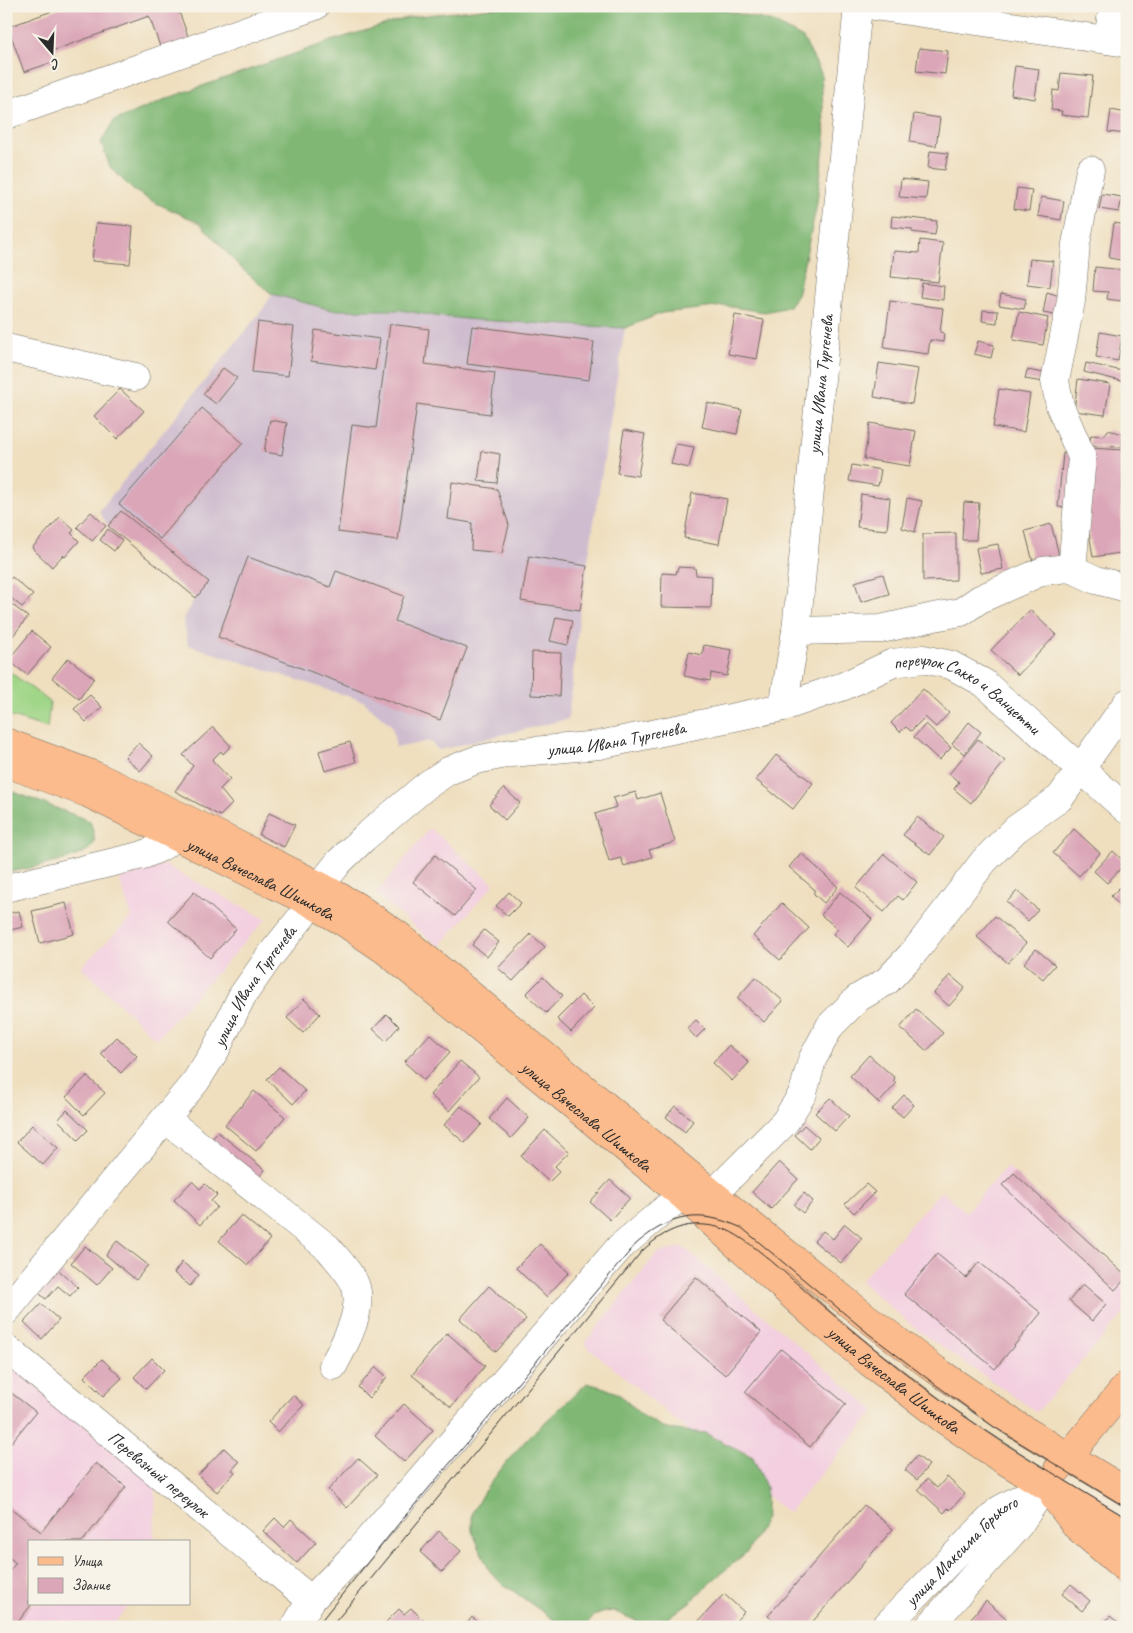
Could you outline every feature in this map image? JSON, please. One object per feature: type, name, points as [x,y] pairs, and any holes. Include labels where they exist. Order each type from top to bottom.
[{"type":"main road","name":"улица Вячеслава Шишкова","points":[[6,742],[94,775],[178,826],[315,894],[356,906],[398,935],[862,1314],[936,1370],[1018,1426],[1127,1492]]},
{"type":"main road","name":"улица Вячеслава Шишкова","points":[[6,763],[178,826]]},
{"type":"main road","name":"улица Вячеслава Шишкова","points":[[315,894],[346,923],[386,951],[682,1196],[820,1321],[869,1362],[943,1419],[998,1456],[1127,1535]]},
{"type":"main road","name":"улица Максима Горького","points":[[1046,1485],[1127,1385]]},
{"type":"main road","points":[[1046,1485],[1077,1527],[1127,1570]]},
{"type":"street","points":[[6,115],[316,6]]},
{"type":"street","name":"улица Ивана Тургенева","points":[[6,1311],[196,1081],[216,1049],[242,996],[270,956],[303,915],[328,874],[345,856],[427,785],[448,771],[476,760],[511,753],[599,745],[783,707],[796,631],[858,6]]},
{"type":"street","points":[[874,6],[1118,41],[1113,6]]},
{"type":"street","points":[[1072,569],[1082,457],[1060,406],[1055,381],[1071,300],[1076,244],[1090,170]]},
{"type":"street","points":[[6,348],[136,377]]},
{"type":"street","points":[[796,631],[881,629],[961,612],[980,599],[1043,571],[1054,569],[1072,569],[1096,580],[1127,588]]},
{"type":"street","name":"переулок Сакко и Ванцетти","points":[[783,707],[844,686],[893,663],[923,659],[951,666],[984,683],[1127,810]]},
{"type":"street","points":[[713,1194],[785,1122],[803,1092],[812,1060],[830,1026],[858,998],[887,981],[915,951],[984,861],[1016,829],[1060,798],[1127,703]]},
{"type":"street","points":[[6,888],[143,855],[165,846],[178,826]]},
{"type":"street","points":[[164,1119],[328,1248],[344,1266],[355,1283],[357,1298],[356,1316],[334,1366]]},
{"type":"street","points":[[295,1627],[311,1600],[355,1555],[620,1247],[682,1196]]},
{"type":"street","name":"Перевозный переулок","points":[[6,1348],[311,1600]]},
{"type":"street","name":"улица Максима Горького","points":[[885,1627],[999,1510],[1046,1485]]},
{"type":"street","name":"улица Максима Горького","points":[[929,1627],[1018,1526],[1046,1485]]},
{"type":"street","points":[[934,1576],[956,1595]]},
{"type":"shaded area","points":[[272,294],[332,310],[400,310],[476,320],[625,328],[580,610],[568,719],[439,750],[429,741],[396,748],[392,726],[363,701],[188,645],[183,618],[195,598],[108,526],[99,511],[263,309]]},
{"type":"shaded area","points":[[430,828],[494,884],[439,947],[376,894]]},
{"type":"shaded area","points":[[164,865],[266,919],[156,1039],[81,967],[132,917],[119,879]]},
{"type":"shaded area","points":[[1007,1166],[1127,1277],[1127,1310],[1037,1412],[917,1330],[860,1281],[941,1191],[966,1212]]},
{"type":"shaded area","points":[[683,1247],[875,1411],[788,1513],[584,1344],[657,1253]]},
{"type":"shaded area","points":[[6,1361],[156,1485],[154,1540],[28,1540],[28,1606],[128,1606],[111,1627],[6,1627]]},
{"type":"green space","points":[[509,6],[707,6],[773,22],[803,38],[821,73],[825,139],[816,209],[797,295],[788,307],[765,312],[725,306],[662,313],[625,328],[476,320],[400,310],[332,310],[272,294],[241,268],[200,223],[133,190],[110,167],[101,142],[114,121],[168,98],[331,41],[410,17]]},
{"type":"green space","points":[[6,669],[50,702],[47,728],[6,715]]},
{"type":"green space","points":[[6,789],[90,821],[94,834],[93,844],[84,852],[64,860],[6,873]]},
{"type":"green space","points":[[587,1383],[619,1394],[641,1415],[666,1429],[705,1433],[753,1457],[766,1487],[766,1518],[748,1551],[690,1602],[659,1624],[647,1625],[613,1611],[594,1616],[587,1625],[564,1627],[499,1581],[489,1570],[472,1531],[472,1513],[483,1493],[508,1460],[528,1438]]},
{"type":"building","points":[[66,6],[177,6],[189,39],[161,49],[149,16],[52,51],[56,61],[24,72],[8,27]]},
{"type":"building","points":[[919,48],[948,51],[945,74],[916,71]]},
{"type":"building","points":[[1015,66],[1039,69],[1035,99],[1011,95]]},
{"type":"building","points":[[1061,73],[1093,76],[1088,118],[1061,115],[1062,111],[1051,110],[1053,90],[1059,91]]},
{"type":"building","points":[[1111,110],[1127,113],[1127,134],[1108,132]]},
{"type":"building","points":[[914,114],[940,118],[936,146],[910,142]]},
{"type":"building","points":[[930,151],[948,153],[945,170],[928,168]]},
{"type":"building","points":[[901,179],[928,182],[926,199],[899,197]]},
{"type":"building","points":[[1017,188],[1032,190],[1029,211],[1014,209]]},
{"type":"building","points":[[1102,194],[1122,197],[1119,212],[1099,209]]},
{"type":"building","points":[[1041,197],[1064,201],[1061,220],[1038,216]]},
{"type":"building","points":[[892,216],[937,221],[935,235],[912,232],[912,229],[891,227]]},
{"type":"building","points":[[96,223],[133,226],[130,264],[92,261]]},
{"type":"building","points":[[1114,223],[1127,225],[1127,261],[1109,258]]},
{"type":"building","points":[[920,240],[943,243],[938,282],[891,277],[894,251],[919,253]]},
{"type":"building","points":[[1030,259],[1053,261],[1050,287],[1027,284]]},
{"type":"building","points":[[1095,267],[1124,270],[1121,301],[1107,299],[1108,292],[1093,291]]},
{"type":"building","points":[[922,283],[944,286],[943,300],[920,297]]},
{"type":"building","points":[[1047,292],[1060,296],[1055,315],[1043,313]]},
{"type":"building","points":[[1001,294],[1026,299],[1024,309],[999,305]]},
{"type":"building","points":[[890,301],[943,308],[940,332],[944,333],[943,342],[930,340],[928,354],[884,348]]},
{"type":"building","points":[[983,310],[998,311],[997,323],[982,321]]},
{"type":"building","points":[[1019,312],[1048,318],[1043,345],[1013,340]]},
{"type":"building","points":[[735,315],[764,320],[757,359],[728,354]]},
{"type":"building","points":[[258,322],[294,327],[288,376],[252,372]]},
{"type":"building","points":[[390,324],[429,329],[425,364],[495,373],[490,414],[417,404],[398,540],[338,532],[352,425],[376,428]]},
{"type":"building","points":[[472,326],[594,342],[589,380],[467,364]]},
{"type":"building","points":[[315,330],[380,339],[375,370],[311,361]]},
{"type":"building","points":[[1100,332],[1122,336],[1118,361],[1096,357]]},
{"type":"building","points":[[978,341],[994,345],[991,358],[974,354]]},
{"type":"building","points":[[879,363],[918,369],[912,404],[874,397]]},
{"type":"building","points":[[1086,363],[1127,372],[1126,382],[1084,372]]},
{"type":"building","points":[[223,368],[237,378],[216,404],[203,394]]},
{"type":"building","points":[[1027,370],[1044,373],[1043,382],[1025,379]]},
{"type":"building","points":[[1078,379],[1110,384],[1105,415],[1074,411]]},
{"type":"building","points":[[120,389],[144,411],[117,439],[94,416]]},
{"type":"building","points":[[999,389],[1030,394],[1024,432],[993,427]]},
{"type":"building","points":[[707,403],[742,410],[737,434],[702,427]]},
{"type":"building","points":[[202,408],[243,443],[160,539],[119,504]]},
{"type":"building","points":[[270,420],[287,423],[282,455],[264,452]]},
{"type":"building","points":[[870,423],[916,431],[910,466],[864,459]]},
{"type":"building","points":[[624,430],[645,434],[638,476],[617,473]]},
{"type":"building","points":[[1108,430],[1123,434],[1122,447],[1089,446],[1091,435],[1104,436]]},
{"type":"building","points":[[676,444],[694,447],[689,468],[671,464]]},
{"type":"building","points":[[1091,448],[1124,450],[1121,527],[1127,526],[1127,552],[1093,557],[1089,532]]},
{"type":"building","points":[[482,451],[500,454],[497,483],[478,481]]},
{"type":"building","points":[[1063,453],[1076,455],[1070,508],[1058,507]]},
{"type":"building","points":[[852,465],[881,470],[878,486],[849,481]]},
{"type":"building","points":[[452,482],[497,489],[509,525],[502,553],[471,550],[472,523],[448,519]]},
{"type":"building","points":[[692,493],[727,499],[719,544],[684,538]]},
{"type":"building","points":[[861,494],[890,498],[887,530],[857,527]]},
{"type":"building","points":[[907,498],[922,501],[915,532],[902,528]]},
{"type":"building","points":[[964,502],[979,503],[976,540],[962,540]]},
{"type":"building","points":[[121,511],[209,582],[196,598],[108,526]]},
{"type":"building","points":[[91,512],[106,526],[92,541],[77,527]]},
{"type":"building","points":[[60,517],[74,530],[71,533],[79,541],[65,557],[63,555],[52,567],[32,548]]},
{"type":"building","points":[[1051,524],[1059,555],[1033,562],[1025,531]]},
{"type":"building","points":[[108,529],[122,540],[114,551],[100,540]]},
{"type":"building","points":[[956,533],[956,580],[923,581],[923,534]]},
{"type":"building","points":[[998,544],[1003,569],[981,573],[976,548]]},
{"type":"building","points":[[529,556],[587,566],[580,610],[521,601]]},
{"type":"building","points":[[248,557],[330,587],[336,571],[404,596],[395,621],[467,648],[440,720],[218,637]]},
{"type":"building","points":[[678,567],[695,568],[696,575],[712,576],[711,608],[661,607],[662,573],[676,574]]},
{"type":"building","points":[[883,574],[889,594],[861,602],[855,582]]},
{"type":"building","points":[[12,577],[33,595],[22,607],[6,594],[6,583]]},
{"type":"building","points":[[6,600],[28,617],[8,642],[6,641]]},
{"type":"building","points":[[1030,610],[1056,635],[1018,675],[991,650]]},
{"type":"building","points":[[556,617],[573,620],[568,645],[550,641]]},
{"type":"building","points":[[32,631],[51,647],[27,675],[8,660]]},
{"type":"building","points":[[704,645],[732,650],[727,676],[711,673],[710,681],[684,676],[689,652],[702,655]]},
{"type":"building","points":[[532,652],[561,653],[559,696],[531,695]]},
{"type":"building","points":[[68,658],[94,678],[79,699],[52,678]]},
{"type":"building","points":[[923,689],[949,713],[936,727],[925,717],[911,731],[906,727],[900,732],[891,723]]},
{"type":"building","points":[[90,695],[102,707],[86,722],[74,709]]},
{"type":"building","points":[[969,722],[981,732],[964,754],[952,744]]},
{"type":"building","points":[[926,724],[951,748],[939,760],[914,737]]},
{"type":"building","points":[[213,727],[231,746],[223,754],[221,751],[212,760],[230,779],[220,789],[232,804],[220,816],[175,791],[193,766],[183,755]]},
{"type":"building","points":[[978,739],[1005,761],[971,803],[954,789],[959,782],[949,774]]},
{"type":"building","points":[[350,742],[356,762],[325,771],[319,751]]},
{"type":"building","points":[[138,743],[153,756],[140,771],[125,757]]},
{"type":"building","points":[[776,755],[813,783],[793,809],[756,780]]},
{"type":"building","points":[[504,788],[520,803],[505,820],[489,805]]},
{"type":"building","points":[[636,792],[638,800],[660,793],[675,842],[649,850],[652,857],[624,866],[621,858],[609,861],[595,814],[616,807],[613,798]]},
{"type":"building","points":[[269,813],[295,825],[284,847],[259,835]]},
{"type":"building","points":[[917,817],[944,837],[930,855],[903,835]]},
{"type":"building","points":[[1074,829],[1100,853],[1079,876],[1053,853]]},
{"type":"building","points":[[1113,851],[1126,863],[1107,883],[1094,871]]},
{"type":"building","points":[[801,853],[838,887],[824,903],[814,894],[814,889],[789,867]]},
{"type":"building","points":[[884,854],[917,882],[903,900],[898,896],[884,912],[856,888]]},
{"type":"building","points":[[435,855],[477,890],[455,916],[413,882]]},
{"type":"building","points":[[1123,884],[1127,888],[1127,898],[1119,905],[1111,896]]},
{"type":"building","points":[[1017,891],[1038,910],[1028,921],[1007,902]]},
{"type":"building","points":[[194,892],[236,929],[210,958],[168,921]]},
{"type":"building","points":[[509,892],[521,903],[508,916],[496,906]]},
{"type":"building","points":[[840,892],[872,919],[848,947],[833,934],[838,929],[821,915]]},
{"type":"building","points":[[66,903],[74,934],[40,943],[32,911]]},
{"type":"building","points":[[782,903],[809,928],[780,960],[753,936]]},
{"type":"building","points":[[19,911],[23,927],[6,931],[6,914]]},
{"type":"building","points":[[995,916],[1026,943],[1008,963],[977,937]]},
{"type":"building","points":[[484,930],[499,942],[487,957],[472,945]]},
{"type":"building","points":[[531,934],[545,947],[513,981],[498,968]]},
{"type":"building","points":[[1036,949],[1055,965],[1043,979],[1024,963]]},
{"type":"building","points":[[950,975],[965,988],[949,1006],[934,993]]},
{"type":"building","points":[[543,977],[562,996],[546,1013],[526,994]]},
{"type":"building","points":[[756,977],[783,1001],[764,1022],[737,998]]},
{"type":"building","points":[[581,995],[594,1008],[571,1032],[557,1019]]},
{"type":"building","points":[[304,999],[320,1014],[303,1033],[287,1018]]},
{"type":"building","points":[[916,1009],[943,1033],[927,1051],[900,1028]]},
{"type":"building","points":[[387,1014],[399,1026],[386,1041],[373,1029]]},
{"type":"building","points":[[696,1020],[705,1029],[696,1038],[687,1028]]},
{"type":"building","points":[[430,1034],[450,1052],[424,1080],[404,1062]]},
{"type":"building","points":[[117,1037],[137,1056],[121,1073],[101,1053]]},
{"type":"building","points":[[729,1045],[749,1063],[732,1081],[713,1063]]},
{"type":"building","points":[[869,1055],[895,1078],[893,1081],[896,1084],[879,1103],[850,1076]]},
{"type":"building","points":[[460,1061],[479,1077],[449,1111],[430,1095]]},
{"type":"building","points":[[279,1067],[305,1091],[293,1104],[267,1079]]},
{"type":"building","points":[[87,1076],[105,1093],[84,1115],[66,1097]]},
{"type":"building","points":[[254,1091],[285,1117],[256,1151],[225,1125]]},
{"type":"building","points":[[904,1095],[914,1105],[903,1117],[892,1108]]},
{"type":"building","points":[[507,1098],[529,1118],[511,1138],[489,1119]]},
{"type":"building","points":[[830,1098],[849,1116],[835,1131],[815,1113]]},
{"type":"building","points":[[461,1106],[482,1124],[465,1143],[444,1125]]},
{"type":"building","points":[[675,1106],[693,1121],[685,1132],[666,1117]]},
{"type":"building","points":[[67,1110],[88,1130],[78,1140],[58,1120]]},
{"type":"building","points":[[32,1125],[58,1148],[43,1165],[17,1142]]},
{"type":"building","points":[[804,1125],[819,1138],[810,1149],[795,1135]]},
{"type":"building","points":[[545,1130],[569,1152],[555,1166],[560,1171],[549,1182],[521,1156]]},
{"type":"building","points":[[218,1132],[265,1170],[252,1185],[205,1147]]},
{"type":"building","points":[[779,1162],[798,1179],[771,1209],[752,1192]]},
{"type":"building","points":[[1014,1173],[1127,1277],[1115,1290],[1002,1185]]},
{"type":"building","points":[[610,1180],[630,1198],[610,1220],[590,1202]]},
{"type":"building","points":[[192,1181],[200,1189],[205,1184],[217,1195],[211,1201],[217,1207],[200,1225],[174,1200]]},
{"type":"building","points":[[866,1184],[875,1192],[854,1213],[845,1204]]},
{"type":"building","points":[[804,1193],[813,1201],[803,1213],[794,1205]]},
{"type":"building","points":[[241,1215],[270,1239],[248,1265],[219,1241]]},
{"type":"building","points":[[845,1224],[862,1238],[841,1263],[814,1241],[823,1231],[833,1239]]},
{"type":"building","points":[[117,1241],[148,1265],[136,1280],[106,1255]]},
{"type":"building","points":[[540,1244],[569,1272],[546,1297],[516,1268]]},
{"type":"building","points":[[85,1246],[112,1268],[97,1285],[71,1263]]},
{"type":"building","points":[[937,1254],[966,1278],[979,1262],[1041,1313],[995,1369],[904,1294]]},
{"type":"building","points":[[182,1262],[199,1275],[190,1286],[174,1273]]},
{"type":"building","points":[[55,1267],[78,1287],[70,1296],[58,1286],[46,1299],[35,1290]]},
{"type":"building","points":[[696,1277],[761,1332],[725,1375],[660,1320]]},
{"type":"building","points":[[1083,1284],[1106,1304],[1092,1321],[1069,1301]]},
{"type":"building","points":[[489,1286],[526,1319],[496,1352],[460,1319]]},
{"type":"building","points":[[41,1304],[59,1320],[42,1339],[24,1322]]},
{"type":"building","points":[[447,1333],[485,1366],[451,1407],[412,1375]]},
{"type":"building","points":[[781,1349],[846,1404],[810,1447],[745,1392]]},
{"type":"building","points":[[152,1358],[164,1370],[146,1389],[134,1377]]},
{"type":"building","points":[[102,1359],[122,1378],[103,1396],[84,1377]]},
{"type":"building","points":[[376,1367],[387,1377],[369,1398],[358,1387]]},
{"type":"building","points":[[6,1389],[36,1412],[6,1449]]},
{"type":"building","points":[[293,1395],[304,1405],[278,1432],[268,1422]]},
{"type":"building","points":[[404,1404],[433,1430],[404,1462],[375,1436]]},
{"type":"building","points":[[224,1448],[239,1462],[232,1470],[235,1472],[217,1492],[198,1475]]},
{"type":"building","points":[[917,1456],[929,1465],[917,1480],[905,1470]]},
{"type":"building","points":[[358,1458],[377,1475],[347,1508],[328,1490]]},
{"type":"building","points":[[96,1463],[126,1487],[84,1540],[28,1540],[28,1606],[30,1606],[14,1627],[6,1627],[6,1575],[16,1563],[6,1555],[6,1504],[41,1532]]},
{"type":"building","points":[[947,1477],[965,1494],[950,1510],[948,1508],[944,1513],[918,1489],[927,1479],[937,1488]]},
{"type":"building","points":[[864,1505],[893,1529],[808,1627],[780,1627],[768,1616]]},
{"type":"building","points":[[275,1518],[284,1527],[291,1519],[316,1542],[297,1563],[263,1531]]},
{"type":"building","points":[[439,1531],[461,1551],[442,1572],[420,1552]]},
{"type":"building","points":[[1071,1584],[1090,1601],[1082,1611],[1062,1594]]},
{"type":"building","points":[[724,1594],[744,1612],[730,1627],[693,1627]]},
{"type":"building","points":[[986,1601],[1007,1619],[1000,1627],[981,1627],[971,1618]]},
{"type":"building","points":[[411,1608],[430,1627],[381,1627],[399,1609],[404,1614]]},
{"type":"building","points":[[1110,1616],[1123,1627],[1101,1627]]},
{"type":"building","points":[[472,1617],[484,1627],[464,1627]]},
{"type":"tram line","points":[[316,1627],[400,1522],[636,1244],[661,1226],[686,1218],[713,1218],[742,1228],[869,1334],[932,1382],[994,1427],[1127,1508]]},
{"type":"tram line","points":[[331,1627],[642,1251],[669,1232],[688,1226],[709,1226],[732,1232],[771,1260],[858,1335],[926,1389],[1000,1440],[1127,1518]]}]
